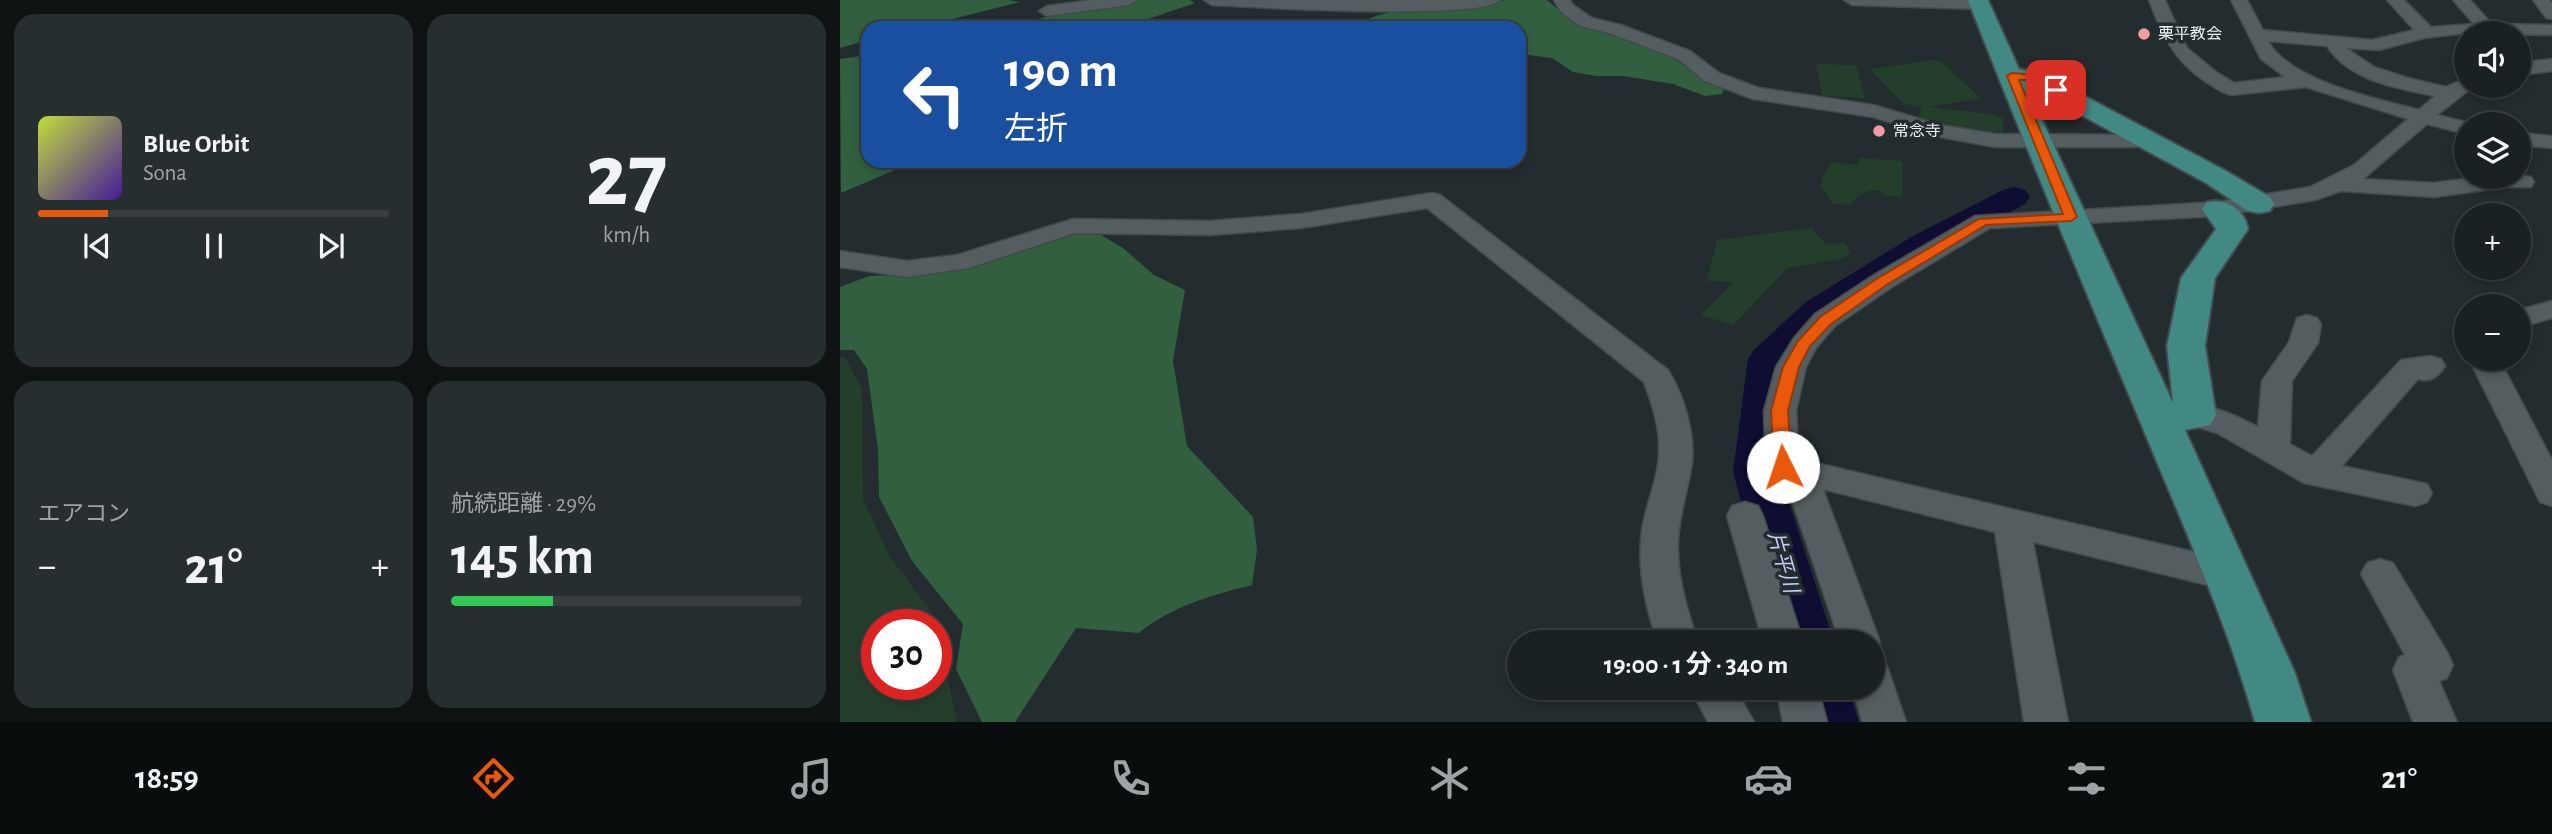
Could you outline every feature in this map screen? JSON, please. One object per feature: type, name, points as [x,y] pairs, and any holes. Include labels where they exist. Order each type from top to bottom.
[{"type":"main road","points":[[1979,2],[2071,217],[2177,417],[2228,575],[2268,673],[2283,722]]},
{"type":"main road","points":[[2012,76],[2032,78],[2217,177],[2259,204]]},
{"type":"main road","points":[[2177,417],[2198,278],[2232,229],[2232,224],[2218,209]]},
{"type":"street","points":[[1047,11],[1129,0]]},
{"type":"street","points":[[1212,0],[1311,5],[1447,5],[1493,0]]},
{"type":"street","points":[[1562,0],[1566,8],[1586,22],[1615,29],[1684,55],[1693,61],[1698,69],[1745,91],[1779,100],[1845,113],[1872,111],[1945,132],[2037,141],[2151,141]]},
{"type":"street","points":[[1852,0],[1903,4],[1979,2]]},
{"type":"street","points":[[2157,0],[2172,43],[2182,57],[2231,89],[2305,80]]},
{"type":"street","points":[[2239,0],[2274,63],[2305,80],[2454,124]]},
{"type":"street","points":[[2395,0],[2426,32]]},
{"type":"street","points":[[2461,0],[2481,21]]},
{"type":"street","points":[[2541,0],[2552,14]]},
{"type":"street","points":[[2531,30],[2552,30]]},
{"type":"street","points":[[2258,35],[2383,45],[2391,40],[2426,32],[2454,31]]},
{"type":"street","points":[[2333,42],[2338,54],[2355,66],[2454,88]]},
{"type":"street","points":[[2531,67],[2552,65]]},
{"type":"street","points":[[2228,575],[1783,467],[1780,411],[1791,367],[1804,344],[1825,320],[1883,281],[1983,222],[2218,209],[2315,193],[2362,170],[2454,92]]},
{"type":"street","points":[[2531,140],[2552,142]]},
{"type":"street","points":[[2338,184],[2434,190],[2454,187]]},
{"type":"street","points":[[840,259],[906,269],[960,262],[1073,226],[1209,228],[1301,221],[1432,200],[1657,377],[1676,449],[1662,517],[1659,561],[1673,630]]},
{"type":"street","points":[[2531,315],[2552,309]]},
{"type":"street","points":[[2273,449],[2277,381],[2303,343],[2307,324]]},
{"type":"street","points":[[2315,474],[2412,367],[2424,371],[2430,366]]},
{"type":"street","points":[[2490,371],[2552,493]]},
{"type":"street","points":[[2177,417],[2228,425],[2315,474],[2415,493]]},
{"type":"street","points":[[1799,471],[1856,630]]},
{"type":"street","points":[[1745,516],[1779,630]]},
{"type":"street","points":[[2011,522],[2046,722]]},
{"type":"street","points":[[2380,574],[2432,665],[2414,670],[2435,722]]},
{"type":"street","points":[[1718,700],[1732,722]]},
{"type":"street","points":[[1800,700],[1805,722]]},
{"type":"street","points":[[1878,700],[1884,722]]},
{"type":"green space","points":[[840,0],[1020,2],[944,21],[861,21],[861,42],[840,48]]},
{"type":"green space","points":[[1111,0],[1190,0],[1195,3],[1142,21],[1030,21]]},
{"type":"green space","points":[[1547,0],[1574,23],[1625,38],[1675,59],[1696,75],[1724,89],[1722,94],[1705,96],[1673,84],[1573,72],[1552,58],[1526,55],[1526,21],[1364,21],[1404,9]]},
{"type":"green space","points":[[861,56],[861,168],[900,168],[841,193],[840,59]]},
{"type":"green space","points":[[1940,61],[1981,98],[1930,107],[1997,115],[2003,119],[2003,133],[1932,124],[1918,119],[1922,107],[1903,104],[1870,69]]},
{"type":"green space","points":[[1816,64],[1856,65],[1865,98],[1822,96]]},
{"type":"green space","points":[[1859,158],[1902,161],[1902,197],[1883,195],[1883,191],[1872,190],[1860,195],[1849,205],[1833,204],[1821,188],[1822,179],[1832,162],[1858,165]]},
{"type":"green space","points":[[1812,228],[1826,245],[1844,242],[1851,252],[1844,258],[1788,268],[1733,325],[1701,315],[1734,282],[1707,281],[1717,240]]},
{"type":"green space","points":[[1073,233],[1101,235],[1123,248],[1154,275],[1185,290],[1173,361],[1187,446],[1253,517],[1257,550],[1252,585],[1207,597],[1165,616],[1139,633],[1076,628],[1015,722],[982,722],[956,669],[963,624],[912,561],[879,497],[878,450],[867,369],[854,350],[840,350],[840,287],[869,276],[919,274]]},
{"type":"green space","points":[[845,357],[862,389],[863,499],[890,557],[929,609],[861,609],[861,700],[952,698],[957,722],[840,722],[840,358]]},
{"type":"waterway","name":"片平川","points":[[1803,630],[1756,472],[1768,359],[1819,310],[1925,243],[2014,197]]},
{"type":"waterway","name":"片平川","points":[[1824,700],[1830,722]]},
{"type":"place","name":"栗平教会","points":[[2144,34]]},
{"type":"place","name":"常念寺","points":[[1879,131]]},
{"type":"route","points":[[1783,467],[1780,411],[1791,367],[1804,344],[1825,320],[1883,281],[1983,222],[2071,217],[2012,76],[2032,78],[2056,90]]}]
